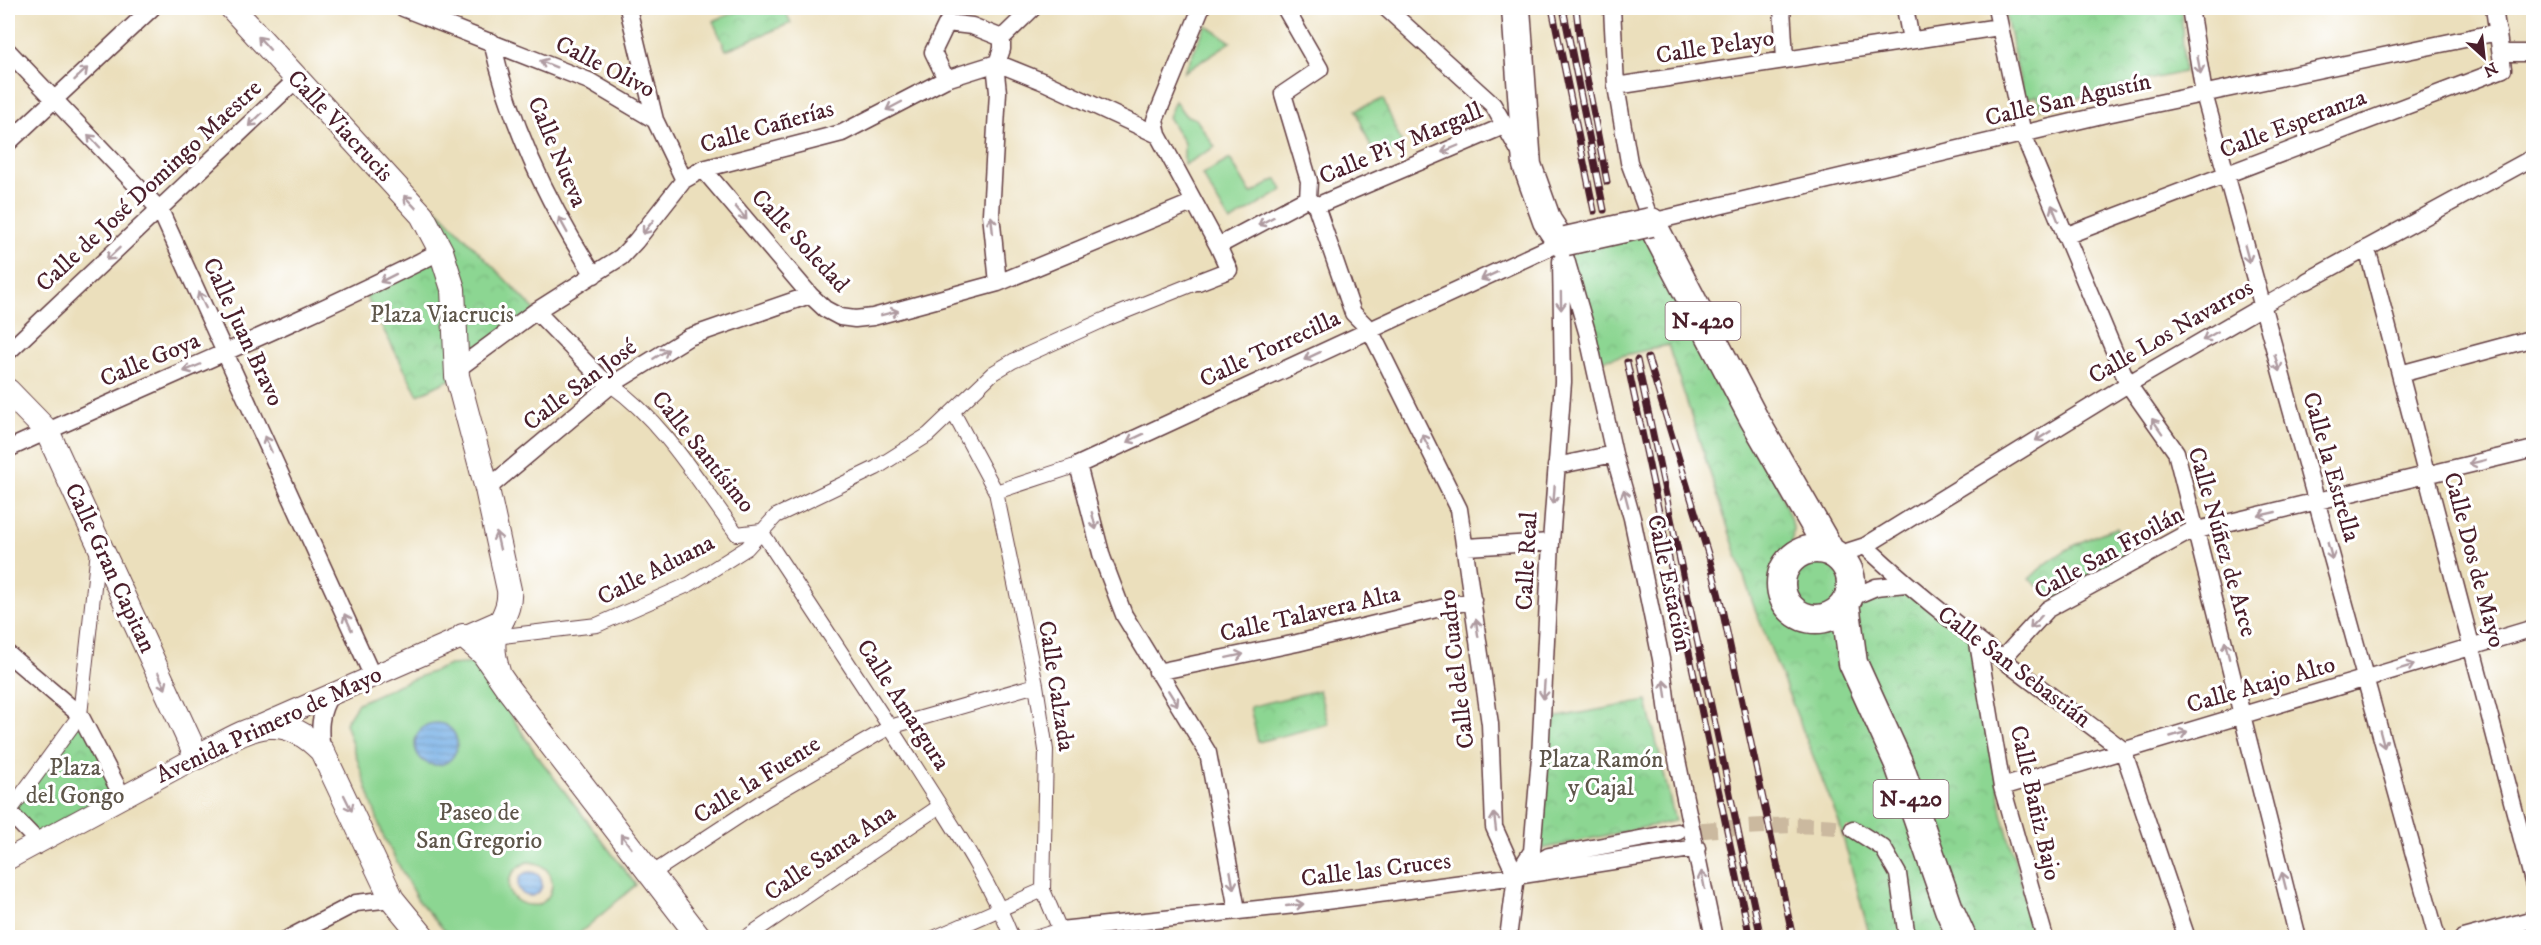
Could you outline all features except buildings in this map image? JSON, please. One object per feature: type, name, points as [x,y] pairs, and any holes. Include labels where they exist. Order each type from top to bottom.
[{"type":"highway","points":[[1516,8],[1527,165],[1547,221],[1564,242],[1652,222]]},
{"type":"highway","name":"N-420","points":[[1652,222],[1754,419],[1834,553],[1845,564],[1850,575],[1851,587],[1847,601],[1853,663],[1898,762],[1949,909],[1962,938]]},
{"type":"highway","name":"N-420","points":[[1754,419],[1793,526],[1791,559],[1785,567],[1781,587],[1788,605],[1805,617],[1853,663]]},
{"type":"highway","points":[[1791,559],[1803,551],[1817,548],[1834,553]]},
{"type":"highway","points":[[1805,617],[1827,617],[1838,612],[1847,601]]},
{"type":"main road","name":"Calle Viacrucis","points":[[232,8],[422,216],[441,251]]},
{"type":"main road","points":[[441,251],[453,289],[456,370],[487,489],[509,590],[509,607],[493,647],[498,672]]},
{"type":"main road","name":"Calle Gran Capitan","points":[[8,391],[47,431],[197,757]]},
{"type":"main road","points":[[463,636],[476,645],[498,672],[700,938]]},
{"type":"main road","points":[[262,725],[296,730],[315,743],[322,751],[392,899],[424,938]]},
{"type":"main road","name":"Avenida Primero de Mayo","points":[[197,757],[262,725]]},
{"type":"street","points":[[8,143],[152,8]]},
{"type":"street","name":"Calle Olivo","points":[[403,8],[589,81],[655,120],[684,180]]},
{"type":"street","points":[[628,8],[655,120]]},
{"type":"street","points":[[998,283],[991,214],[998,92],[996,64],[1002,38],[1032,8]]},
{"type":"street","points":[[1198,282],[1229,270],[1158,135],[1155,120],[1201,8]]},
{"type":"street","name":"Calle del Cuadro","points":[[1285,8],[1320,69],[1283,94],[1309,181],[1312,202],[1353,314],[1370,330],[1459,509],[1490,724],[1494,827],[1516,876]]},
{"type":"street","points":[[1386,8],[1493,105],[1527,165]]},
{"type":"street","points":[[1612,8],[1616,86],[1629,162],[1652,222]]},
{"type":"street","points":[[1782,8],[1785,60]]},
{"type":"street","points":[[1905,8],[1911,40]]},
{"type":"street","name":"Calle Núñez de Arce","points":[[1996,8],[2023,134],[2064,236],[2128,384],[2176,452],[2298,938]]},
{"type":"street","name":"Calle la Estrella","points":[[2190,8],[2204,94],[2437,938]]},
{"type":"street","points":[[2494,8],[2501,53],[2534,53]]},
{"type":"street","points":[[946,79],[933,52],[944,15],[1002,38]]},
{"type":"street","name":"Calle Pelayo","points":[[1616,86],[1999,27]]},
{"type":"street","name":"Calle San Agustín","points":[[1652,222],[2023,134],[2498,32]]},
{"type":"street","name":"Calle Nueva","points":[[492,42],[516,124],[534,170],[564,228],[594,275]]},
{"type":"street","name":"Calle Juan Bravo","points":[[8,51],[160,210],[372,675]]},
{"type":"street","name":"Calle Esperanza","points":[[2064,236],[2503,69],[2501,53]]},
{"type":"street","points":[[996,64],[1044,82],[1158,135]]},
{"type":"street","name":"Calle Cañerías","points":[[536,311],[621,257],[684,180],[703,169],[842,133],[946,79],[996,64]]},
{"type":"street","name":"Calle de José Domingo Maestre","points":[[8,352],[297,80]]},
{"type":"street","points":[[1493,105],[1507,109],[1523,96]]},
{"type":"street","name":"Calle Pi y Margall","points":[[1218,246],[1312,202],[1503,126]]},
{"type":"street","name":"Calle Los Navarros","points":[[1834,553],[1865,546],[2128,384],[2307,281],[2534,157]]},
{"type":"street","name":"Calle Soledad","points":[[703,169],[810,295],[832,313],[840,317],[855,319],[873,317],[998,283],[1194,202]]},
{"type":"street","name":"Calle Torrecilla","points":[[996,492],[1078,465],[1564,242]]},
{"type":"street","name":"Calle Estación","points":[[1564,242],[1634,530],[1661,659],[1669,721],[1714,938]]},
{"type":"street","name":"Calle Real","points":[[1516,876],[1532,851],[1540,757],[1551,542],[1563,382],[1564,242]]},
{"type":"street","name":"Calle Dos de Mayo","points":[[2367,248],[2534,885]]},
{"type":"street","name":"Calle Goya","points":[[8,449],[367,289],[441,251]]},
{"type":"street","name":"Calle Aduana","points":[[499,628],[597,625],[690,584],[747,548],[776,516],[876,468],[928,435],[993,373],[1068,335],[1198,282]]},
{"type":"street","name":"Calle San José","points":[[487,489],[611,385],[689,337],[810,295]]},
{"type":"street","points":[[456,370],[536,311]]},
{"type":"street","name":"Calle Santísimo","points":[[536,311],[600,376],[629,397],[663,435],[736,534],[761,531]]},
{"type":"street","points":[[1562,336],[1574,331],[1587,332]]},
{"type":"street","points":[[2400,374],[2534,338]]},
{"type":"street","name":"Calle Calzada","points":[[953,412],[996,492],[1036,685],[1046,750],[1043,890]]},
{"type":"street","name":"Calle San Froilán","points":[[2003,658],[2048,609],[2189,532],[2534,449]]},
{"type":"street","points":[[1556,466],[1614,454]]},
{"type":"street","points":[[1078,465],[1102,556],[1124,615],[1208,753],[1237,910]]},
{"type":"street","name":"Calle Amargura","points":[[761,531],[940,806],[1000,907],[1012,938]]},
{"type":"street","points":[[1466,547],[1551,542]]},
{"type":"street","points":[[38,842],[8,811],[80,715],[98,546]]},
{"type":"street","name":"Calle San Sebastián","points":[[1865,546],[1906,584],[1978,643],[2003,658],[2123,750]]},
{"type":"street","points":[[1847,601],[1876,587],[1906,584]]},
{"type":"street","name":"Calle Talavera Alta","points":[[1157,672],[1297,643],[1473,600]]},
{"type":"street","name":"Avenida Primero de Mayo","points":[[262,725],[463,636],[499,628]]},
{"type":"street","name":"Calle Atajo Alto","points":[[2002,787],[2534,628]]},
{"type":"street","name":"Calle Bañiz Bajo","points":[[1978,643],[2002,787],[2045,938]]},
{"type":"street","points":[[8,654],[80,715],[122,795]]},
{"type":"street","name":"Calle la Fuente","points":[[651,874],[764,800],[890,727],[1036,685]]},
{"type":"street","points":[[322,751],[320,721],[324,704],[331,694]]},
{"type":"street","points":[[2123,750],[2187,938]]},
{"type":"street","name":"Avenida Primero de Mayo","points":[[8,859],[122,795],[197,757]]},
{"type":"street","name":"Calle Santa Ana","points":[[744,938],[940,806]]},
{"type":"street","points":[[1853,829],[1883,848],[1898,874],[1907,938]]},
{"type":"street","points":[[1508,938],[1516,876],[1549,856],[1677,832]]},
{"type":"street","name":"Calle las Cruces","points":[[1060,930],[1295,905],[1516,876],[1697,848]]},
{"type":"street","points":[[934,938],[1043,890],[1060,930],[1035,938]]},
{"type":"street","points":[[289,938],[356,903],[392,899]]},
{"type":"street","points":[[2463,938],[2534,920]]},
{"type":"green space","points":[[746,8],[784,8],[791,23],[726,50],[713,21]]},
{"type":"green space","points":[[2004,8],[2181,8],[2184,72],[2120,86],[2040,109],[2037,96],[2024,99]]},
{"type":"green space","points":[[1206,25],[1231,42],[1184,72]]},
{"type":"green space","points":[[1383,99],[1403,146],[1375,158],[1356,110]]},
{"type":"green space","points":[[1175,101],[1185,115],[1196,119],[1215,147],[1184,165],[1184,143],[1168,117]]},
{"type":"green space","points":[[1230,159],[1251,194],[1277,179],[1283,190],[1230,222],[1202,175]]},
{"type":"green space","name":"Plaza Viacrucis","points":[[438,210],[536,311],[457,376],[418,395],[363,291],[440,251],[424,218]]},
{"type":"green space","points":[[1651,222],[1754,419],[1793,526],[1791,559],[1815,550],[1833,555],[1844,564],[1849,572],[1851,580],[1848,598],[1906,584],[1978,643],[2002,813],[2036,937],[1870,937],[1839,822],[1753,604],[1668,345],[1594,362],[1561,242]]},
{"type":"green space","points":[[2117,528],[2130,564],[2058,603],[2029,579],[2048,562],[2070,548],[2093,536]]},
{"type":"green space","name":"Paseo de San Gregorio","points":[[477,663],[536,754],[636,885],[575,937],[450,937],[417,899],[383,836],[345,723],[358,703],[450,665]],"holes":[[[527,862],[536,863],[548,872],[552,886],[546,899],[539,905],[528,905],[513,897],[509,890],[509,883],[518,868]]]},
{"type":"green space","points":[[1319,690],[1328,724],[1258,742],[1250,707]]},
{"type":"green space","name":"Plaza Ramón y Cajal","points":[[1647,701],[1675,821],[1532,851],[1542,720]]},
{"type":"green space","name":"Plaza del Gongo","points":[[80,715],[122,796],[38,842],[9,812]]},
{"type":"water","points":[[436,723],[444,724],[451,729],[456,736],[456,752],[451,759],[444,764],[436,765],[428,764],[421,759],[416,752],[415,744],[416,736],[421,729],[428,724]]},
{"type":"water","points":[[530,872],[538,876],[542,884],[538,892],[530,896],[522,892],[518,884],[522,876]]},
{"type":"tunnel","points":[[1677,832],[1787,825],[1853,829]]},
{"type":"railway","points":[[1552,8],[1594,211]]},
{"type":"railway","points":[[1563,8],[1604,210]]},
{"type":"railway","points":[[1576,8],[1580,42],[1607,182]]},
{"type":"railway","points":[[1648,358],[1709,557],[1721,604],[1793,938]]},
{"type":"railway","points":[[1637,360],[1761,938]]},
{"type":"railway","points":[[1627,362],[1750,938]]}]
